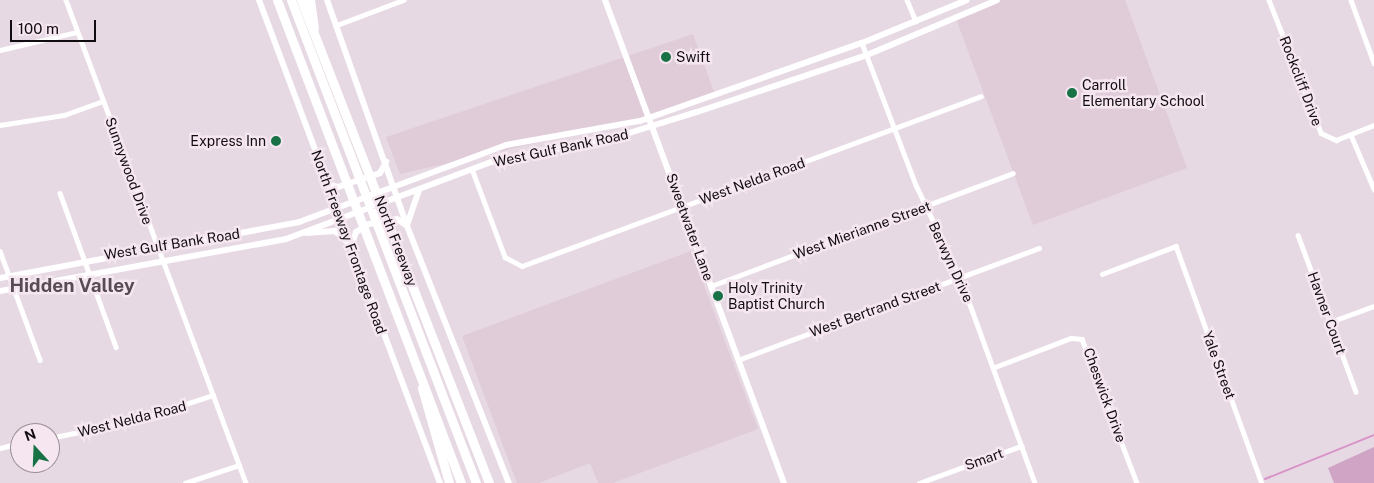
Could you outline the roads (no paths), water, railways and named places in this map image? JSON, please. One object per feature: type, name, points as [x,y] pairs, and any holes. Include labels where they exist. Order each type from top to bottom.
[{"type":"highway","points":[[271,0],[303,67]]},
{"type":"highway","name":"North Freeway","points":[[277,0],[412,347],[461,483]]},
{"type":"highway","name":"North Freeway","points":[[291,0],[476,483]]},
{"type":"highway","name":"North Freeway","points":[[300,0],[489,483]]},
{"type":"highway","points":[[310,0],[314,36]]},
{"type":"highway","points":[[412,347],[449,483]]},
{"type":"main road","name":"North Freeway Frontage Road","points":[[259,0],[440,483]]},
{"type":"main road","points":[[327,0],[386,162],[407,226],[509,483]]},
{"type":"main road","name":"Sweetwater Lane","points":[[605,0],[784,483]]},
{"type":"main road","name":"West Gulf Bank Road","points":[[0,278],[157,246],[298,222],[335,206],[506,145],[649,118],[862,42],[967,0]]},
{"type":"main road","name":"West Gulf Bank Road","points":[[0,291],[88,272],[255,245],[305,232],[513,155],[583,145],[653,127],[867,55],[998,0]]},
{"type":"main road","points":[[327,184],[338,187],[380,173],[386,162]]},
{"type":"main road","points":[[407,226],[422,188],[421,175]]},
{"type":"main road","points":[[351,248],[354,235],[369,224],[397,219],[407,226]]},
{"type":"main road","points":[[252,231],[255,245]]},
{"type":"main road","points":[[305,232],[335,231],[351,248]]},
{"type":"street","name":"Sunnywood Drive","points":[[66,0],[246,483]]},
{"type":"street","points":[[337,25],[403,0]]},
{"type":"street","points":[[907,0],[916,21]]},
{"type":"street","name":"Rockcliff Drive","points":[[1269,0],[1321,133],[1332,140],[1351,135],[1374,125]]},
{"type":"street","points":[[1351,0],[1374,63]]},
{"type":"street","points":[[0,50],[77,32]]},
{"type":"street","name":"Berwyn Drive","points":[[862,42],[925,206],[960,278],[995,367],[1035,483]]},
{"type":"street","name":"West Nelda Road","points":[[472,169],[502,250],[511,264],[528,265],[981,96]]},
{"type":"street","points":[[0,125],[64,115],[103,101]]},
{"type":"street","points":[[1351,135],[1374,189]]},
{"type":"street","name":"West Mierianne Street","points":[[711,286],[1013,173]]},
{"type":"street","points":[[60,193],[116,347]]},
{"type":"street","name":"Havner Court","points":[[1298,235],[1356,392]]},
{"type":"street","name":"Yale Street","points":[[1102,274],[1176,246],[1262,483]]},
{"type":"street","name":"West Bertrand Street","points":[[738,360],[1039,248]]},
{"type":"street","points":[[0,251],[40,360]]},
{"type":"street","points":[[1330,322],[1374,306]]},
{"type":"street","name":"Cheswick Drive","points":[[995,367],[1071,338],[1082,339],[1137,483]]},
{"type":"street","name":"West Nelda Road","points":[[60,436],[136,420],[213,395]]},
{"type":"street","name":"Smart","points":[[919,483],[1021,446]]},
{"type":"street","points":[[185,483],[239,465]]},
{"type":"waterway","points":[[1265,479],[1374,435]]},
{"type":"place","name":"Swift","points":[[666,57]]},
{"type":"place","name":"Carroll Elementary School","points":[[1072,93]]},
{"type":"place","name":"Express Inn","points":[[276,141]]},
{"type":"place","name":"Holy Trinity Baptist Church","points":[[718,296]]},
{"type":"district","name":"Hidden Valley","points":[[72,286]]}]
